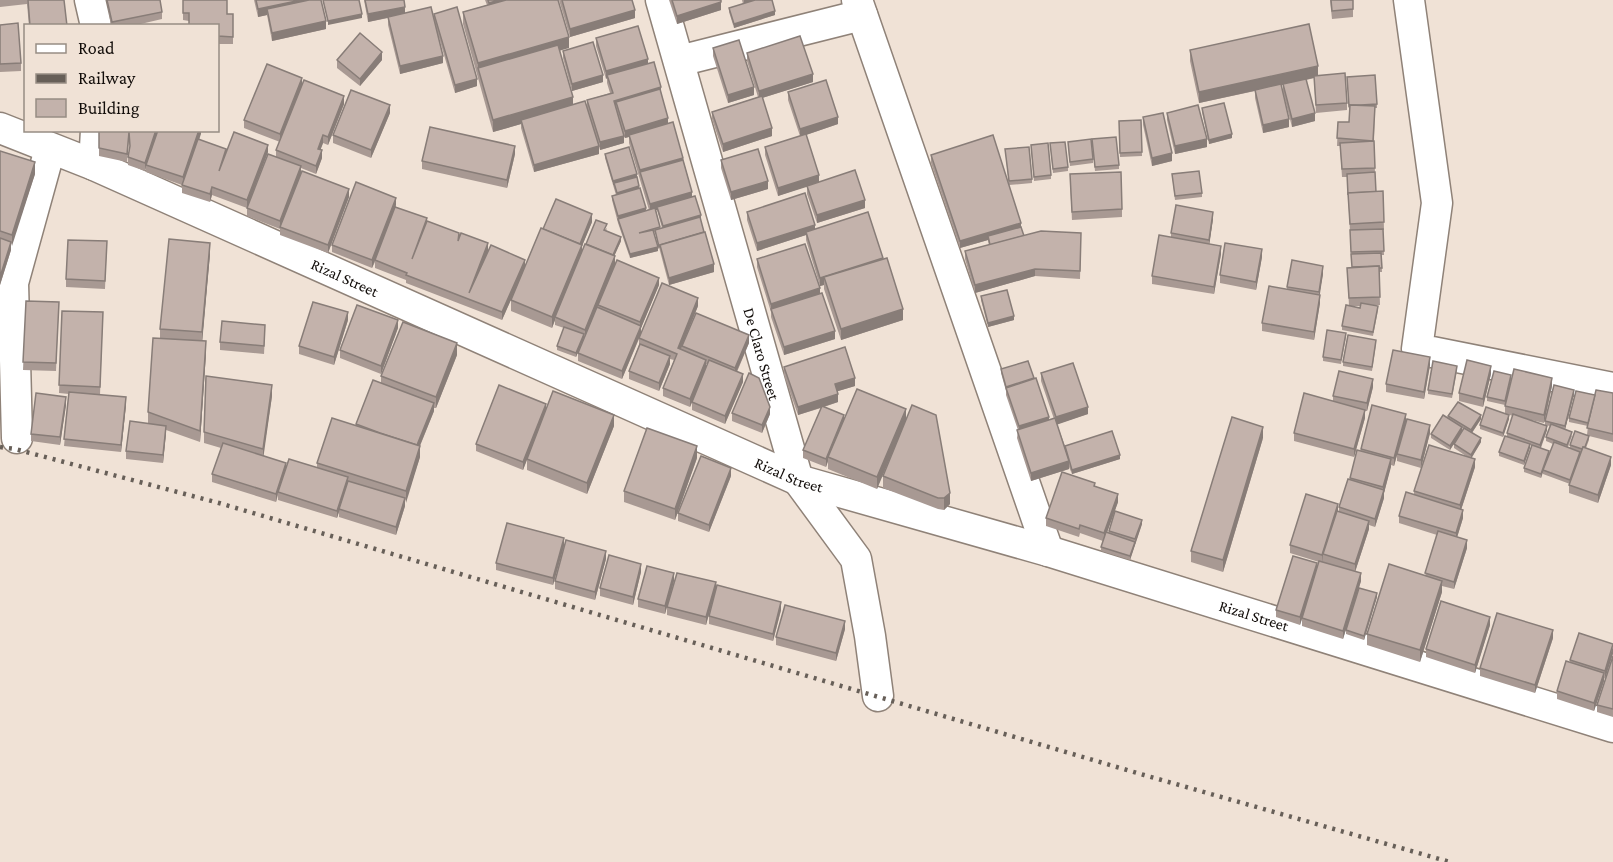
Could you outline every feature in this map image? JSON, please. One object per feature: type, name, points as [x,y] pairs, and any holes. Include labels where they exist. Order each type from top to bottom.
[{"type":"street","points":[[90,0],[96,24]]},
{"type":"street","name":"De Claro Street","points":[[661,0],[798,480],[856,559],[878,696]]},
{"type":"street","points":[[1409,0],[1437,203],[1417,349],[1613,388]]},
{"type":"street","points":[[679,61],[860,8],[1048,551]]},
{"type":"street","name":"Rizal Street","points":[[0,128],[94,165],[798,480],[1048,551],[1613,728]]},
{"type":"street","points":[[94,165],[96,132]]},
{"type":"street","points":[[17,438],[13,283],[50,149]]},
{"type":"building","points":[[28,0],[64,0],[67,24],[30,24]]},
{"type":"building","points":[[107,0],[160,0],[162,12],[112,22]]},
{"type":"building","points":[[183,0],[227,0],[227,14],[233,14],[233,37],[219,36],[219,24],[189,24],[189,13],[183,13]]},
{"type":"building","points":[[256,0],[301,0],[258,9]]},
{"type":"building","points":[[309,0],[321,0],[326,21],[272,33],[267,9]]},
{"type":"building","points":[[323,0],[359,0],[362,14],[328,21]]},
{"type":"building","points":[[365,0],[404,0],[405,7],[368,14]]},
{"type":"building","points":[[506,0],[558,0],[569,37],[478,63],[463,12]]},
{"type":"building","points":[[562,0],[632,0],[635,10],[570,29]]},
{"type":"building","points":[[672,0],[721,0],[721,2],[677,16]]},
{"type":"building","points":[[755,0],[772,0],[775,11],[734,24],[729,8]]},
{"type":"building","points":[[1331,0],[1353,0],[1353,9],[1332,11]]},
{"type":"building","points":[[431,7],[443,56],[400,66],[388,17]]},
{"type":"building","points":[[457,7],[477,79],[455,85],[434,14]]},
{"type":"building","points":[[18,23],[21,63],[0,64],[0,25]]},
{"type":"building","points":[[1309,24],[1318,66],[1199,92],[1190,50]]},
{"type":"building","points":[[638,26],[648,59],[606,71],[596,38]]},
{"type":"building","points":[[360,33],[382,52],[360,79],[337,60]]},
{"type":"building","points":[[800,36],[813,74],[759,91],[747,53]]},
{"type":"building","points":[[739,40],[754,87],[728,95],[713,48]]},
{"type":"building","points":[[593,42],[603,75],[572,84],[563,51]]},
{"type":"building","points":[[558,45],[573,97],[493,120],[478,68]]},
{"type":"building","points":[[654,62],[661,87],[614,101],[624,136],[600,142],[587,100],[613,93],[607,75]]},
{"type":"building","points":[[267,64],[302,78],[280,134],[244,120]]},
{"type":"building","points":[[1345,73],[1347,103],[1316,105],[1314,76]]},
{"type":"building","points":[[1375,75],[1377,104],[1349,106],[1347,77]]},
{"type":"building","points":[[1306,79],[1315,113],[1292,119],[1283,84]]},
{"type":"building","points":[[304,80],[344,96],[328,137],[323,135],[318,149],[322,150],[316,166],[276,150]]},
{"type":"building","points":[[826,80],[838,117],[800,129],[788,92]]},
{"type":"building","points":[[1281,84],[1289,119],[1263,125],[1255,90]]},
{"type":"building","points":[[660,89],[668,118],[625,131],[616,102]]},
{"type":"building","points":[[351,90],[390,105],[371,150],[333,135]]},
{"type":"building","points":[[762,96],[772,128],[723,144],[712,112]]},
{"type":"building","points":[[585,101],[599,146],[534,165],[521,120]]},
{"type":"building","points":[[1224,103],[1232,134],[1209,140],[1202,108]]},
{"type":"building","points":[[1198,105],[1207,139],[1175,146],[1167,113]]},
{"type":"building","points":[[1350,105],[1375,106],[1373,141],[1337,138],[1338,122],[1349,122]]},
{"type":"building","points":[[1163,113],[1172,153],[1152,158],[1143,117]]},
{"type":"building","points":[[1141,120],[1142,152],[1120,153],[1119,121]]},
{"type":"building","points":[[673,122],[683,158],[640,170],[629,135]]},
{"type":"building","points":[[430,127],[515,146],[507,180],[422,161]]},
{"type":"building","points":[[99,132],[129,132],[127,154],[99,148]]},
{"type":"building","points":[[129,132],[155,132],[145,163],[128,157]]},
{"type":"building","points":[[157,132],[198,132],[183,177],[146,165]]},
{"type":"building","points":[[234,132],[268,145],[247,200],[212,187],[210,194],[182,185],[198,139],[226,149],[219,171]]},
{"type":"building","points":[[806,134],[819,175],[778,188],[765,147]]},
{"type":"building","points":[[993,135],[1021,223],[960,241],[931,155]]},
{"type":"building","points":[[1116,137],[1119,165],[1095,167],[1092,139]]},
{"type":"building","points":[[1091,139],[1093,159],[1070,162],[1068,142]]},
{"type":"building","points":[[1374,141],[1375,168],[1342,169],[1340,143]]},
{"type":"building","points":[[1065,142],[1068,167],[1053,169],[1050,143]]},
{"type":"building","points":[[1048,143],[1051,175],[1034,177],[1031,145]]},
{"type":"building","points":[[629,147],[637,174],[613,181],[605,154]]},
{"type":"building","points":[[1029,147],[1032,179],[1009,181],[1005,149]]},
{"type":"building","points":[[758,149],[768,181],[731,192],[721,160]]},
{"type":"building","points":[[0,151],[35,162],[12,235],[0,231]]},
{"type":"building","points":[[268,154],[301,166],[280,221],[247,208]]},
{"type":"building","points":[[683,160],[692,192],[650,204],[640,172]]},
{"type":"building","points":[[855,170],[865,200],[817,215],[807,186]]},
{"type":"building","points":[[302,171],[349,189],[328,245],[280,227]]},
{"type":"building","points":[[1199,171],[1202,193],[1175,196],[1172,174]]},
{"type":"building","points":[[1121,172],[1122,209],[1072,212],[1070,174]]},
{"type":"building","points":[[1375,172],[1376,192],[1348,193],[1348,195],[1347,174]]},
{"type":"building","points":[[637,177],[639,186],[617,193],[614,183]]},
{"type":"building","points":[[356,182],[396,198],[372,260],[332,245]]},
{"type":"building","points":[[640,188],[646,208],[618,216],[612,196]]},
{"type":"building","points":[[1383,191],[1384,222],[1350,224],[1348,193]]},
{"type":"building","points":[[805,193],[815,225],[757,243],[747,212]]},
{"type":"building","points":[[695,196],[701,215],[663,226],[657,207]]},
{"type":"building","points":[[556,199],[592,214],[580,244],[543,229]]},
{"type":"building","points":[[1176,205],[1213,212],[1209,240],[1171,233]]},
{"type":"building","points":[[395,207],[427,218],[412,259],[427,221],[459,233],[458,241],[461,233],[488,243],[469,293],[491,245],[525,260],[502,312],[406,275],[407,273],[375,260]]},
{"type":"building","points":[[655,208],[660,227],[639,233],[653,230],[658,247],[630,254],[618,219]]},
{"type":"building","points":[[868,212],[883,258],[820,278],[806,232]]},
{"type":"building","points":[[700,217],[704,232],[659,247],[655,230]]},
{"type":"building","points":[[596,220],[607,224],[604,230],[621,237],[613,255],[586,244]]},
{"type":"building","points":[[1021,227],[1024,236],[990,245],[988,236]]},
{"type":"building","points":[[541,228],[582,245],[552,317],[511,300]]},
{"type":"building","points":[[1383,229],[1384,251],[1351,252],[1350,230]]},
{"type":"building","points":[[1041,231],[1081,233],[1080,271],[1035,269],[975,285],[965,251]]},
{"type":"building","points":[[705,232],[714,264],[669,278],[660,245]]},
{"type":"building","points":[[1159,235],[1221,246],[1214,287],[1152,276]]},
{"type":"building","points":[[0,238],[11,242],[0,277]]},
{"type":"building","points":[[169,239],[210,243],[202,332],[160,329]]},
{"type":"building","points":[[68,240],[107,241],[105,281],[66,279]]},
{"type":"building","points":[[1225,243],[1262,249],[1256,282],[1220,275]]},
{"type":"building","points":[[585,244],[615,256],[585,330],[555,317]]},
{"type":"building","points":[[805,244],[820,288],[771,304],[757,259]]},
{"type":"building","points":[[1381,253],[1382,268],[1379,266],[1352,267],[1351,254]]},
{"type":"building","points":[[887,258],[903,309],[841,329],[824,277]]},
{"type":"building","points":[[617,260],[659,278],[640,322],[598,305]]},
{"type":"building","points":[[1292,260],[1323,266],[1319,292],[1287,287]]},
{"type":"building","points":[[1379,266],[1380,297],[1349,298],[1347,268]]},
{"type":"building","points":[[662,283],[698,298],[678,348],[706,360],[690,399],[663,388],[677,354],[639,338]]},
{"type":"building","points":[[1269,286],[1320,295],[1314,332],[1262,323]]},
{"type":"building","points":[[1007,290],[1014,316],[988,323],[981,296]]},
{"type":"building","points":[[822,293],[835,331],[784,347],[771,309]]},
{"type":"building","points":[[26,301],[59,302],[56,363],[23,362]]},
{"type":"building","points":[[313,302],[348,312],[334,357],[299,346]]},
{"type":"building","points":[[1361,303],[1378,306],[1373,332],[1342,326],[1346,305],[1360,308]]},
{"type":"building","points":[[357,305],[398,320],[381,366],[340,350]]},
{"type":"building","points":[[597,307],[641,326],[622,371],[578,353]]},
{"type":"building","points":[[62,311],[103,312],[100,387],[59,385]]},
{"type":"building","points":[[696,313],[749,335],[735,368],[682,346]]},
{"type":"building","points":[[222,321],[265,325],[264,346],[220,342]]},
{"type":"building","points":[[403,322],[457,343],[436,397],[381,376]]},
{"type":"building","points":[[564,327],[584,334],[576,353],[557,346]]},
{"type":"building","points":[[1327,330],[1346,333],[1341,360],[1323,357]]},
{"type":"building","points":[[1348,335],[1376,340],[1372,367],[1343,362]]},
{"type":"building","points":[[153,338],[206,341],[200,431],[148,412]]},
{"type":"building","points":[[640,344],[670,356],[659,383],[629,371]]},
{"type":"building","points":[[845,347],[855,378],[835,384],[838,394],[798,407],[784,367]]},
{"type":"building","points":[[1393,350],[1430,357],[1424,392],[1386,384]]},
{"type":"building","points":[[709,360],[743,374],[725,416],[692,402]]},
{"type":"building","points":[[1467,360],[1491,366],[1483,399],[1459,393]]},
{"type":"building","points":[[1028,361],[1034,378],[1006,387],[1001,369]]},
{"type":"building","points":[[1433,361],[1457,366],[1452,394],[1428,390]]},
{"type":"building","points":[[1073,363],[1088,407],[1056,417],[1041,373]]},
{"type":"building","points":[[1514,369],[1552,378],[1544,415],[1505,406]]},
{"type":"building","points":[[1339,371],[1373,379],[1367,403],[1333,396]]},
{"type":"building","points":[[1494,371],[1511,375],[1505,401],[1487,397]]},
{"type":"building","points":[[749,373],[759,378],[770,407],[762,425],[732,413]]},
{"type":"building","points":[[206,376],[272,385],[263,449],[204,432]]},
{"type":"building","points":[[1036,378],[1049,417],[1019,426],[1006,388]]},
{"type":"building","points":[[373,380],[434,403],[417,445],[356,424]]},
{"type":"building","points":[[499,385],[546,404],[523,462],[476,444]]},
{"type":"building","points":[[1554,385],[1574,390],[1565,426],[1545,421]]},
{"type":"building","points":[[857,389],[906,409],[877,477],[828,457]]},
{"type":"building","points":[[1596,390],[1613,393],[1613,434],[1587,428]]},
{"type":"building","points":[[553,391],[614,415],[587,483],[527,459]]},
{"type":"building","points":[[1576,391],[1595,395],[1588,423],[1569,418]]},
{"type":"building","points":[[69,392],[126,397],[121,445],[64,439]]},
{"type":"building","points":[[36,393],[66,397],[60,437],[31,434]]},
{"type":"building","points":[[1304,393],[1365,410],[1354,449],[1294,433]]},
{"type":"building","points":[[1458,402],[1481,415],[1471,430],[1448,416]]},
{"type":"building","points":[[912,405],[936,415],[950,493],[944,498],[938,498],[883,476]]},
{"type":"building","points":[[1372,405],[1406,414],[1394,458],[1361,449]]},
{"type":"building","points":[[822,406],[844,415],[826,459],[803,450]]},
{"type":"building","points":[[1486,407],[1509,415],[1503,433],[1480,425]]},
{"type":"building","points":[[1513,414],[1547,426],[1540,445],[1507,433]]},
{"type":"building","points":[[1443,415],[1462,427],[1450,446],[1431,434]]},
{"type":"building","points":[[1232,417],[1263,427],[1223,560],[1191,551]]},
{"type":"building","points":[[332,418],[420,446],[406,491],[317,463]]},
{"type":"building","points":[[1055,418],[1069,461],[1031,473],[1017,430]]},
{"type":"building","points":[[1407,419],[1430,425],[1421,460],[1397,454]]},
{"type":"building","points":[[130,421],[166,426],[163,455],[126,451]]},
{"type":"building","points":[[1551,424],[1572,432],[1567,445],[1546,437]]},
{"type":"building","points":[[647,428],[697,446],[675,509],[624,491]]},
{"type":"building","points":[[1464,428],[1481,438],[1471,455],[1454,444]]},
{"type":"building","points":[[1112,431],[1120,455],[1072,470],[1065,446]]},
{"type":"building","points":[[1575,431],[1589,436],[1582,449],[1570,445]]},
{"type":"building","points":[[1505,436],[1530,444],[1524,461],[1499,452]]},
{"type":"building","points":[[1554,442],[1580,452],[1570,480],[1543,470]]},
{"type":"building","points":[[223,443],[286,463],[276,494],[212,474]]},
{"type":"building","points":[[1429,445],[1475,459],[1460,505],[1414,491]]},
{"type":"building","points":[[1532,445],[1549,451],[1541,474],[1524,468]]},
{"type":"building","points":[[1583,447],[1611,457],[1598,495],[1569,485]]},
{"type":"building","points":[[1357,450],[1391,459],[1383,487],[1350,478]]},
{"type":"building","points":[[701,456],[731,468],[709,525],[678,513]]},
{"type":"building","points":[[289,459],[348,477],[337,511],[278,492]]},
{"type":"building","points":[[1062,472],[1095,483],[1094,486],[1118,494],[1104,533],[1080,525],[1079,529],[1046,518]]},
{"type":"building","points":[[1348,479],[1384,490],[1375,519],[1339,507]]},
{"type":"building","points":[[348,481],[405,498],[396,527],[339,509]]},
{"type":"building","points":[[1406,492],[1463,510],[1456,533],[1399,516]]},
{"type":"building","points":[[1306,494],[1338,504],[1322,555],[1290,545]]},
{"type":"building","points":[[1115,511],[1142,520],[1135,539],[1109,531]]},
{"type":"building","points":[[1337,511],[1369,521],[1355,564],[1323,554]]},
{"type":"building","points":[[507,523],[564,538],[553,578],[496,563]]},
{"type":"building","points":[[1438,531],[1467,540],[1454,582],[1425,573]]},
{"type":"building","points":[[1106,532],[1135,542],[1130,556],[1101,547]]},
{"type":"building","points":[[566,540],[606,551],[595,592],[555,581]]},
{"type":"building","points":[[609,555],[641,564],[633,597],[600,588]]},
{"type":"building","points":[[1293,556],[1317,563],[1300,617],[1276,610]]},
{"type":"building","points":[[1319,561],[1361,573],[1343,631],[1302,618]]},
{"type":"building","points":[[1389,564],[1442,581],[1420,650],[1367,634]]},
{"type":"building","points":[[647,566],[674,573],[665,606],[638,599]]},
{"type":"building","points":[[677,573],[716,582],[706,617],[667,607]]},
{"type":"building","points":[[717,585],[781,602],[773,634],[709,616]]},
{"type":"building","points":[[1359,588],[1377,593],[1364,636],[1346,630]]},
{"type":"building","points":[[1441,601],[1490,617],[1475,665],[1426,649]]},
{"type":"building","points":[[785,605],[845,621],[836,653],[776,637]]},
{"type":"building","points":[[1497,613],[1553,630],[1535,685],[1480,668]]},
{"type":"building","points":[[1579,633],[1613,644],[1605,671],[1570,660]]},
{"type":"building","points":[[1613,656],[1613,709],[1597,705]]},
{"type":"building","points":[[1566,661],[1604,673],[1594,703],[1557,691]]},
{"type":"railway","points":[[0,447],[219,503],[1144,775],[1450,862]]}]
